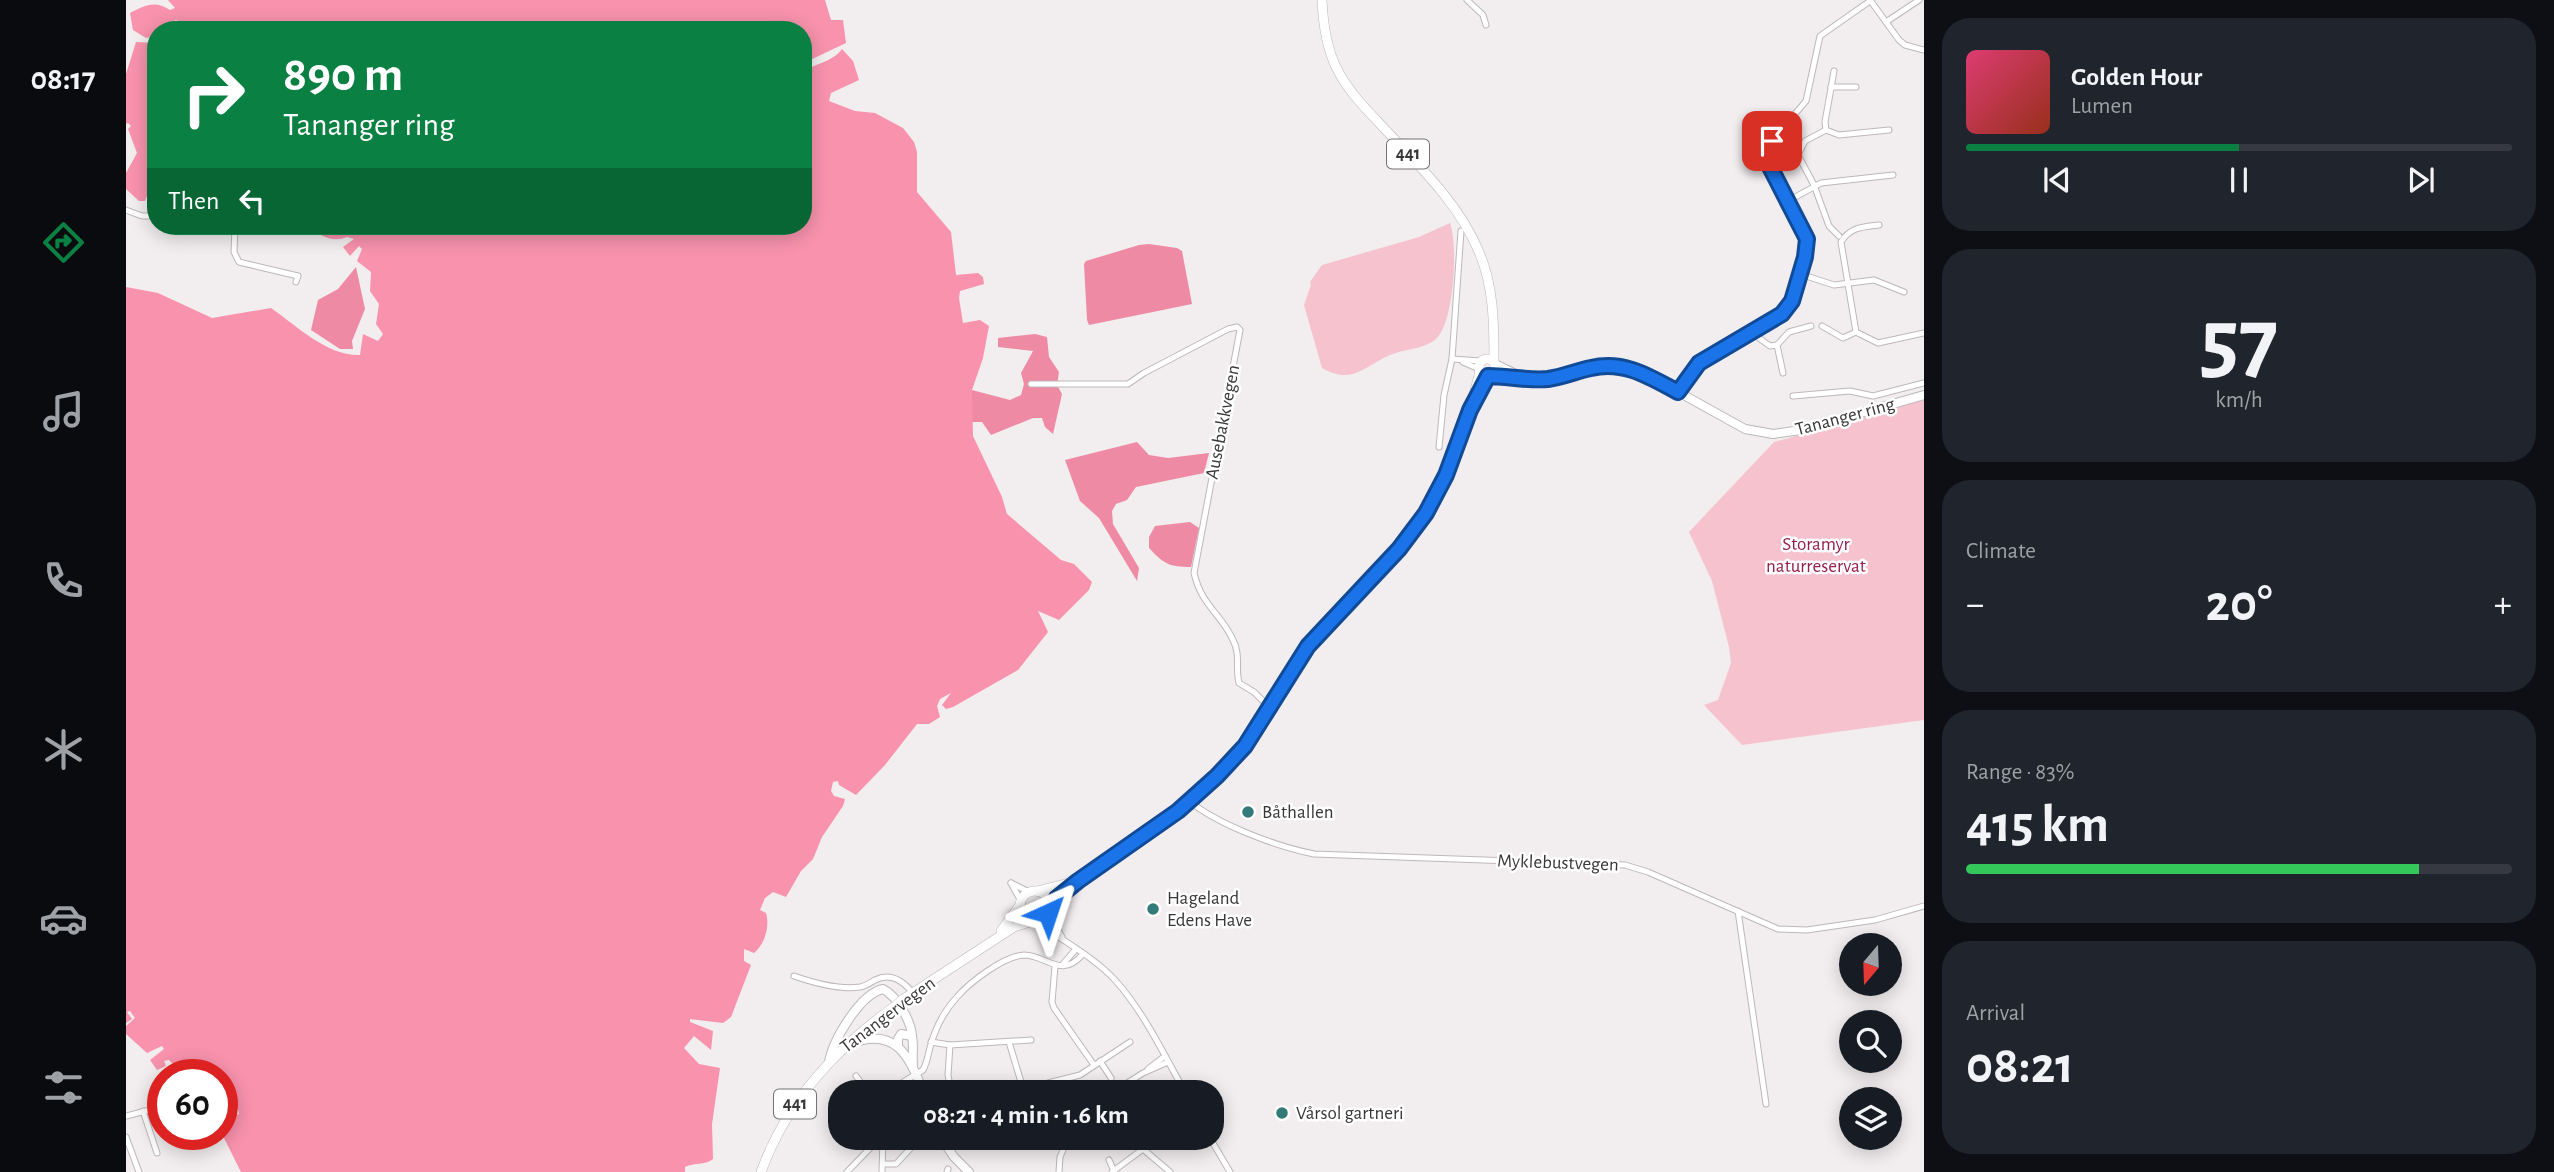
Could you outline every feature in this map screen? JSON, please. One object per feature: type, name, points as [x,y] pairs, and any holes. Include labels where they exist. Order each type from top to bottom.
[{"type":"main road","name":"Tanangervegen","points":[[1049,910],[1057,898],[1189,801],[1235,759],[1255,734],[1308,646],[1419,524],[1446,475],[1486,367],[1491,311],[1484,265],[1461,219],[1437,186],[1352,93],[1337,70],[1324,30],[1322,0]]},
{"type":"main road","name":"Tananger ring","points":[[1486,367],[1513,379],[1558,377],[1591,368],[1614,366],[1637,370],[1745,429],[1773,434],[1801,430],[1924,395]]},
{"type":"main road","name":"Tanangervegen","points":[[1033,892],[1078,881]]},
{"type":"main road","name":"441","points":[[1021,902],[1033,892]]},
{"type":"main road","points":[[1033,892],[1045,896],[1049,910]]},
{"type":"main road","name":"Tanangervegen","points":[[987,944],[1013,918],[1021,902]]},
{"type":"main road","points":[[1021,902],[1022,913],[1035,921]]},
{"type":"main road","name":"441","points":[[1035,921],[1049,910]]},
{"type":"main road","name":"Tanangervegen","points":[[761,1172],[791,1110],[844,1046],[898,1003],[987,944],[1014,928],[1035,921]]},
{"type":"main road","points":[[829,1062],[845,1023],[878,990],[885,990],[909,1023],[913,1065]]},
{"type":"main road","points":[[898,1046],[901,1034],[912,1036]]},
{"type":"main road","points":[[844,1046],[871,1038],[885,1040],[898,1046],[913,1065],[919,1080]]},
{"type":"main road","points":[[949,1150],[969,1172]]},
{"type":"street","points":[[1467,0],[1483,15],[1486,25]]},
{"type":"street","points":[[1678,392],[1699,363],[1787,308],[1800,274],[1807,239],[1768,163],[1767,152],[1806,101],[1820,36],[1870,0],[1905,45],[1924,50]]},
{"type":"street","points":[[1886,22],[1919,0]]},
{"type":"street","points":[[1826,130],[1833,71]]},
{"type":"street","points":[[1831,87],[1856,87]]},
{"type":"street","points":[[1869,132],[1870,124]]},
{"type":"street","points":[[1839,236],[1829,226],[1814,186],[1798,155],[1799,150],[1805,141],[1826,130],[1839,135],[1889,130]]},
{"type":"street","points":[[1788,201],[1814,186],[1893,175]]},
{"type":"street","points":[[126,211],[147,216]]},
{"type":"street","points":[[1856,332],[1841,247],[1843,238],[1855,229],[1879,225]]},
{"type":"street","points":[[1439,447],[1444,395],[1452,359],[1461,231]]},
{"type":"street","points":[[235,235],[234,252],[239,262],[289,272],[298,276],[296,282]]},
{"type":"street","points":[[1800,274],[1834,285],[1874,280],[1903,292]]},
{"type":"street","points":[[1754,330],[1770,346],[1777,345],[1789,332],[1811,326]]},
{"type":"street","points":[[1822,326],[1843,338],[1856,332]]},
{"type":"street","name":"Ausebakkvegen","points":[[1031,384],[1128,384],[1228,329],[1237,327],[1240,330],[1194,573],[1201,596],[1234,642],[1238,653],[1239,683],[1254,692],[1270,708]]},
{"type":"street","points":[[1856,332],[1878,343],[1924,333]]},
{"type":"street","points":[[1777,345],[1783,373]]},
{"type":"street","points":[[1452,359],[1486,367]]},
{"type":"street","points":[[1793,396],[1850,391],[1873,396],[1924,383]]},
{"type":"street","name":"Myklebustvegen","points":[[1189,801],[1225,822],[1292,849],[1314,854],[1625,865],[1648,872],[1778,929],[1793,931],[1875,920],[1924,906]]},
{"type":"street","name":"Tanangervegen","points":[[1021,902],[1011,883],[1033,892]]},
{"type":"street","points":[[1049,910],[1063,939]]},
{"type":"street","points":[[1738,911],[1766,1104]]},
{"type":"street","points":[[1035,921],[1096,962],[1116,981],[1178,1080]]},
{"type":"street","points":[[1058,966],[1069,960],[1076,950]]},
{"type":"street","points":[[907,1080],[925,1066],[931,1042],[943,1015],[958,996],[991,970],[1023,955],[1058,966],[1072,964],[1083,954]]},
{"type":"street","points":[[1058,966],[1052,1002],[1054,1008],[1111,1077]]},
{"type":"street","points":[[794,976],[820,984],[859,987],[879,978],[889,977],[901,981],[913,993]]},
{"type":"street","points":[[931,1042],[950,1045],[1031,1040]]},
{"type":"street","points":[[1009,1042],[1020,1080]]},
{"type":"street","points":[[1059,1080],[1080,1074],[1130,1042]]},
{"type":"street","points":[[949,1080],[950,1045]]},
{"type":"street","points":[[1132,1080],[1166,1059]]},
{"type":"street","points":[[856,1076],[859,1080]]},
{"type":"street","points":[[126,1116],[147,1110]]},
{"type":"street","points":[[143,1111],[157,1153]]},
{"type":"street","points":[[126,1137],[139,1171]]},
{"type":"street","points":[[1109,1160],[1113,1171],[1143,1149],[1170,1172]]},
{"type":"street","points":[[847,1172],[867,1150]]},
{"type":"street","points":[[882,1172],[884,1150]]},
{"type":"street","points":[[884,1164],[896,1164],[908,1150]]},
{"type":"street","points":[[1059,1172],[1062,1150]]},
{"type":"street","points":[[1217,1150],[1230,1172]]},
{"type":"green space","points":[[1450,223],[1454,247],[1451,296],[1445,324],[1436,339],[1426,345],[1390,355],[1353,374],[1337,374],[1322,368],[1304,305],[1310,282],[1322,265],[1419,237]]},
{"type":"green space","name":"Storamyr naturreservat","points":[[1924,400],[1924,720],[1742,745],[1704,705],[1718,700],[1731,663],[1712,581],[1689,532],[1774,442]]},
{"type":"shaded area","points":[[168,0],[825,0],[831,20],[843,20],[846,43],[812,59],[812,21],[175,20],[147,21],[147,38],[133,30],[130,13],[150,5],[160,5],[170,10],[175,8]]},
{"type":"shaded area","points":[[136,42],[147,43],[145,201],[139,201],[126,189],[126,173],[137,153],[128,129],[131,126],[126,124],[126,74]]},
{"type":"shaded area","points":[[842,49],[853,61],[859,80],[831,93],[829,101],[855,111],[875,113],[903,128],[914,142],[917,152],[917,192],[951,232],[956,275],[978,273],[983,277],[984,284],[960,291],[959,298],[963,323],[980,320],[989,326],[983,358],[972,390],[973,436],[1002,497],[1007,514],[1061,560],[1074,564],[1092,582],[1089,590],[1059,620],[1038,611],[1048,632],[1018,670],[953,707],[946,709],[942,705],[951,693],[940,699],[937,706],[940,717],[929,724],[917,724],[885,765],[856,795],[839,785],[838,781],[833,782],[831,791],[834,796],[845,799],[843,806],[822,837],[813,859],[801,871],[786,897],[773,892],[765,898],[760,910],[766,913],[766,934],[754,953],[744,949],[744,961],[751,965],[731,1017],[723,1023],[690,1019],[690,1022],[713,1031],[711,1050],[694,1036],[684,1048],[699,1064],[720,1068],[712,1124],[713,1159],[685,1167],[685,1172],[241,1172],[230,1150],[238,1150],[238,1059],[151,1059],[164,1049],[162,1046],[147,1053],[126,1034],[126,1026],[135,1018],[130,1011],[127,1012],[132,1019],[126,1023],[126,287],[158,293],[212,318],[271,308],[324,345],[336,351],[360,355],[363,334],[378,341],[383,334],[376,324],[379,304],[370,291],[371,272],[357,261],[362,249],[359,246],[350,256],[343,247],[354,239],[336,239],[321,235],[812,235],[812,67],[836,55]]},
{"type":"shaded area","points":[[1149,244],[1182,251],[1192,304],[1089,325],[1084,264],[1086,261]]},
{"type":"shaded area","points":[[356,267],[365,309],[352,341],[353,349],[340,349],[311,330],[318,300],[338,289]]},
{"type":"shaded area","points":[[1035,334],[1047,337],[1049,357],[1059,372],[1057,385],[1062,394],[1053,434],[1045,427],[1042,418],[1033,418],[991,435],[982,422],[971,422],[972,390],[1010,400],[1021,395],[1024,384],[1021,373],[1033,351],[998,347],[998,338]]},
{"type":"shaded area","points":[[1137,442],[1149,455],[1168,458],[1209,453],[1204,473],[1136,487],[1127,500],[1116,504],[1112,511],[1113,524],[1139,568],[1137,581],[1099,518],[1080,501],[1065,460]]},
{"type":"shaded area","points":[[1190,522],[1199,528],[1191,567],[1167,564],[1149,548],[1149,537],[1155,526]]},
{"type":"place","name":"Båthallen","points":[[1248,812]]},
{"type":"place","name":"Hageland Edens Have","points":[[1153,909]]},
{"type":"place","name":"Vårsol gartneri","points":[[1282,1113]]},
{"type":"route","points":[[1048,913],[1057,898],[1178,811],[1235,759],[1261,723],[1308,646],[1399,549],[1426,513],[1446,475],[1470,410],[1488,376],[1521,380],[1546,379],[1591,368],[1614,366],[1637,370],[1678,392],[1699,363],[1782,314],[1792,301],[1805,257],[1807,239],[1768,163],[1767,152],[1772,141]]}]
